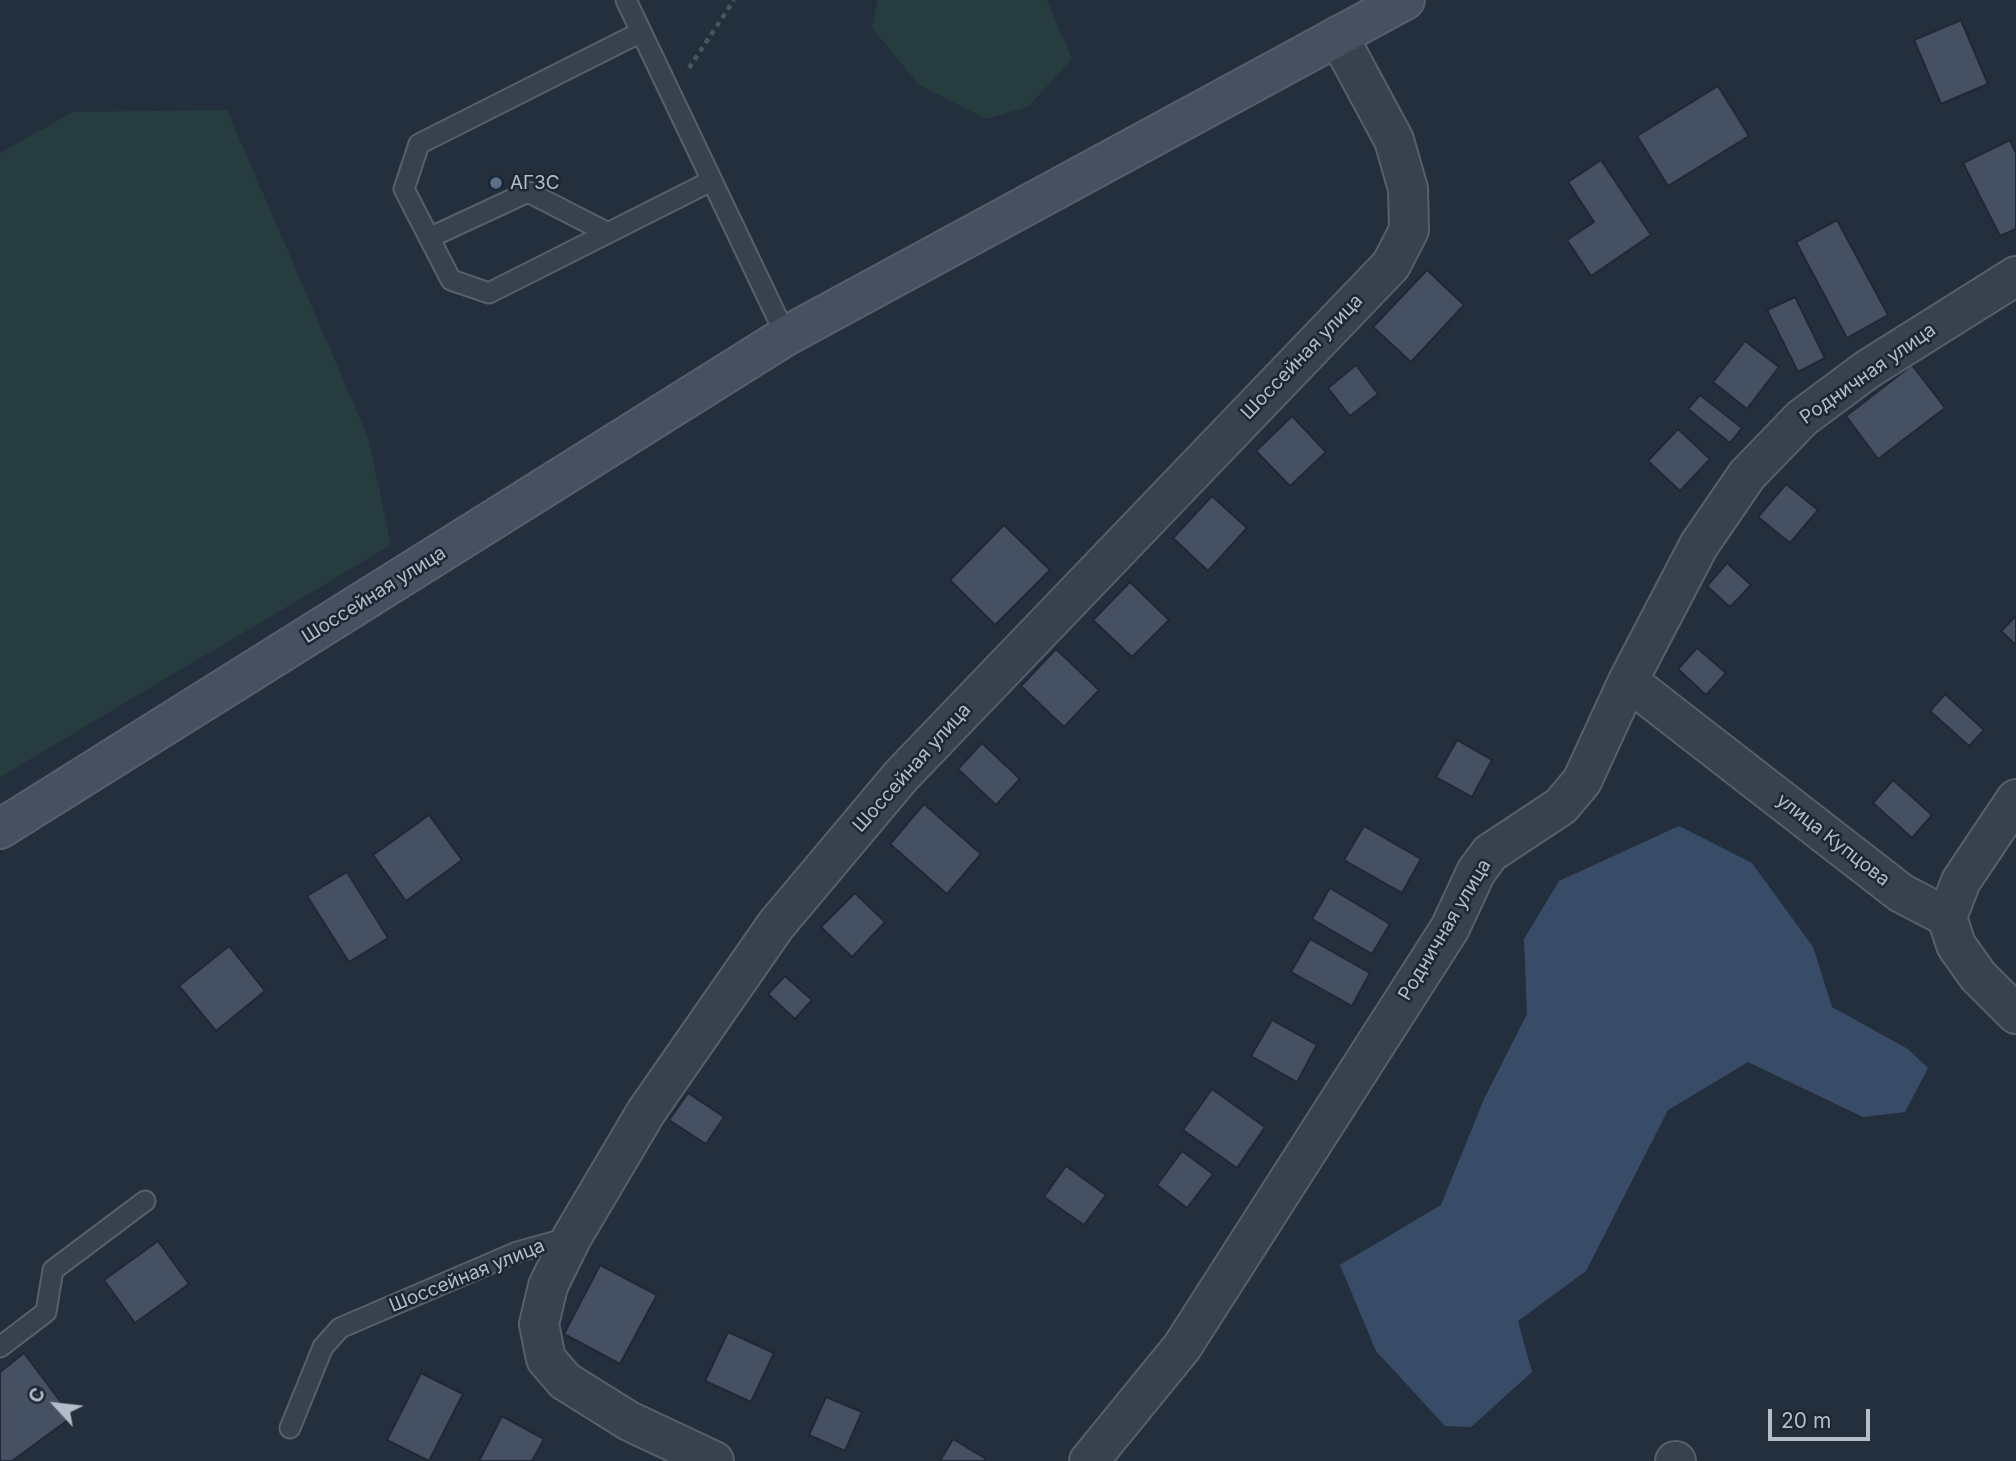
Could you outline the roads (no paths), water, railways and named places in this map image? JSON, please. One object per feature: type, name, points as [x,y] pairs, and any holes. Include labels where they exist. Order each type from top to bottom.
[{"type":"street","name":"Шоссейная улица","points":[[0,830],[786,336],[1405,0]]},
{"type":"street","name":"Шоссейная улица","points":[[572,1237],[646,1112],[776,925],[883,797],[1391,265],[1409,230],[1408,189],[1394,140],[1338,36]]},
{"type":"street","name":"Родничная улица","points":[[1089,1461],[1182,1347],[1450,928],[1476,872],[1490,853],[1561,806],[1582,781],[1628,681],[1699,545],[1747,475],[1801,418],[1868,369],[2016,276]]},
{"type":"street","name":"улица Купцова","points":[[1628,681],[1901,893],[1947,917]]},
{"type":"street","points":[[2016,799],[1961,881],[1947,917],[1956,945],[1978,976],[2016,1014]]},
{"type":"street","points":[[572,1237],[548,1286],[539,1324],[546,1359],[565,1381],[629,1421],[714,1461]]},
{"type":"lane","points":[[625,0],[786,336]]},
{"type":"lane","points":[[641,32],[419,144],[404,189],[451,280],[489,293],[712,180]]},
{"type":"lane","points":[[429,238],[528,192],[608,233]]},
{"type":"lane","points":[[0,1347],[46,1312],[53,1270],[145,1201]]},
{"type":"lane","name":"Шоссейная улица","points":[[290,1429],[323,1347],[340,1328],[517,1252],[572,1237]]},
{"type":"water","points":[[1679,826],[1752,863],[1813,947],[1832,1007],[1908,1049],[1928,1068],[1905,1112],[1863,1117],[1748,1062],[1668,1110],[1586,1271],[1518,1321],[1532,1372],[1471,1427],[1445,1426],[1376,1351],[1340,1265],[1441,1205],[1484,1099],[1527,1014],[1524,939],[1559,881]]},
{"type":"place","name":"АГЗС","points":[[496,183]]}]
